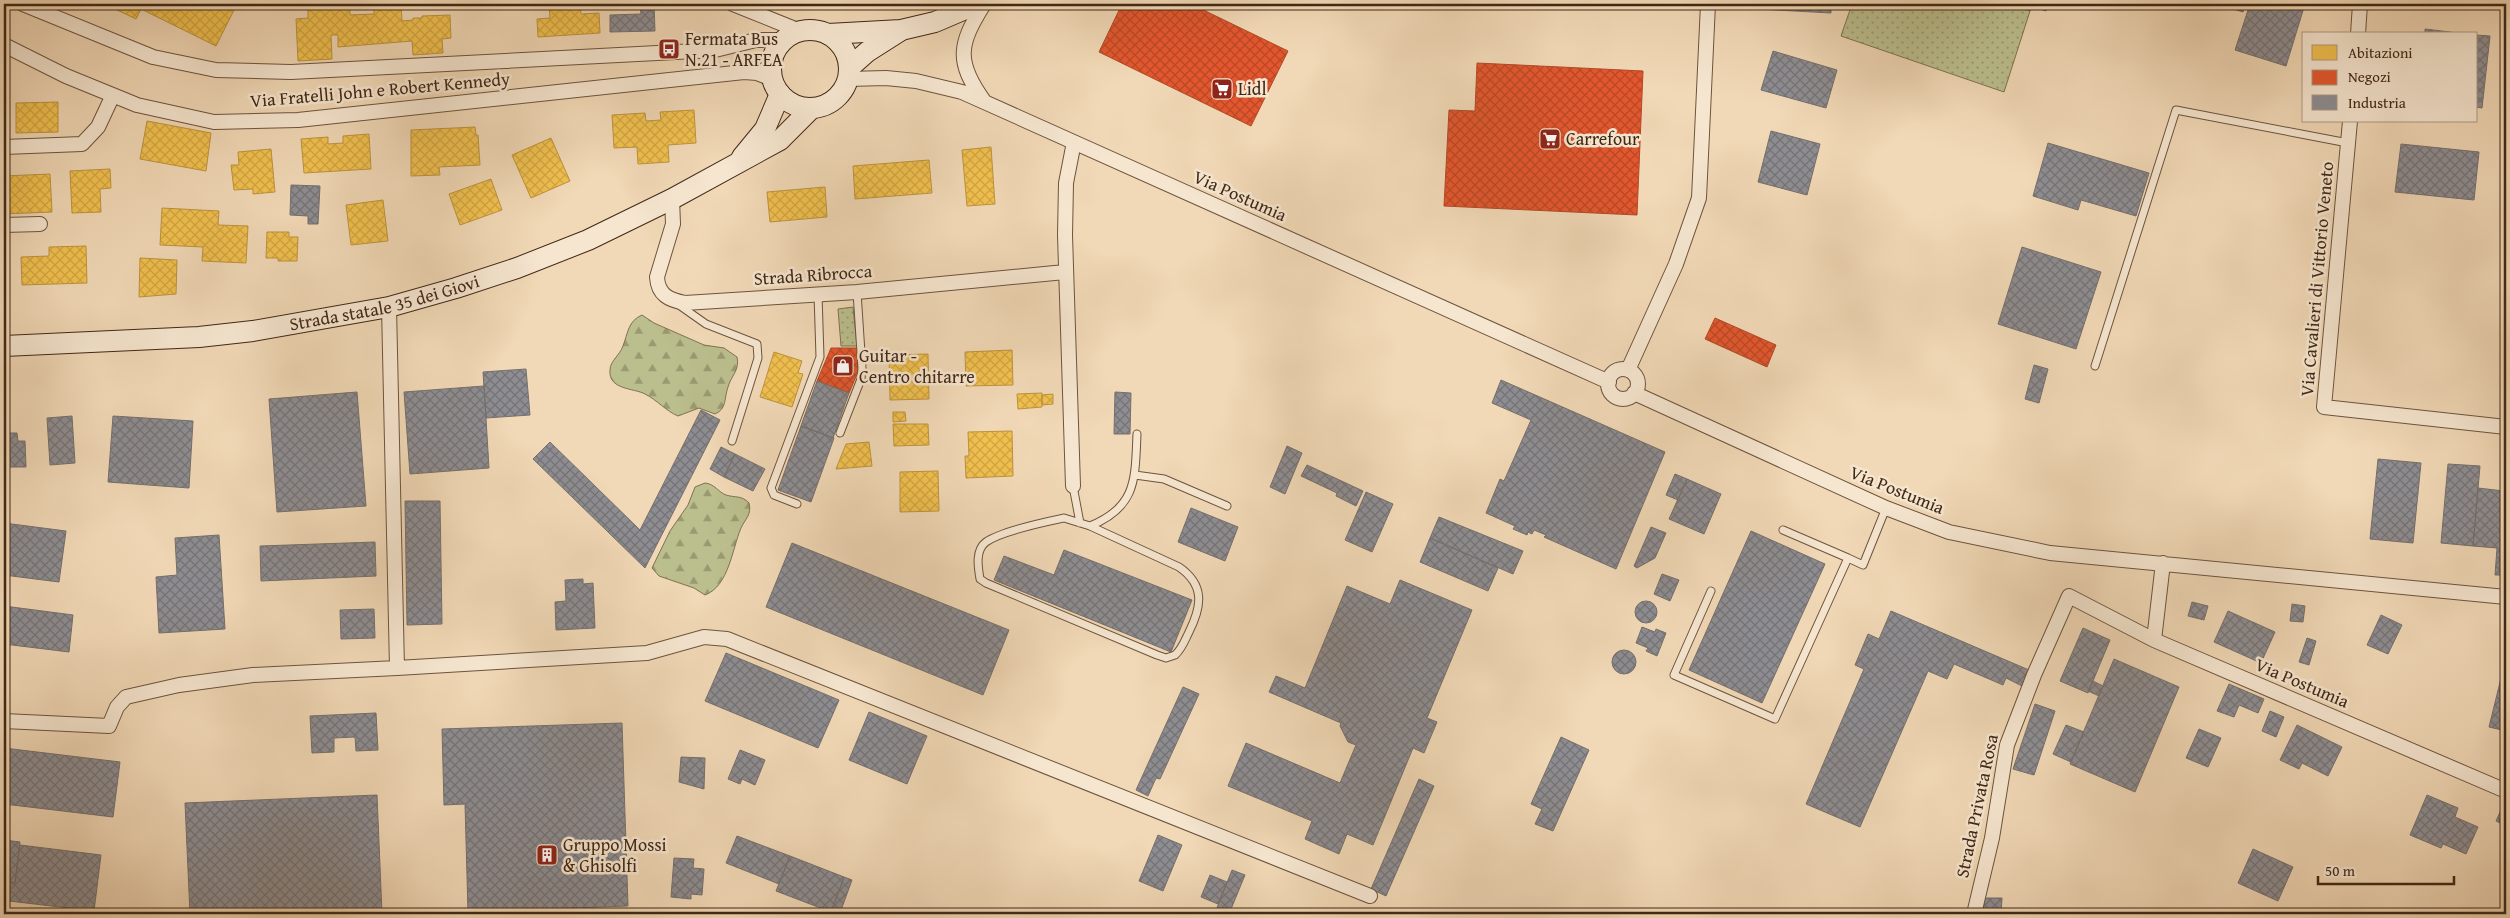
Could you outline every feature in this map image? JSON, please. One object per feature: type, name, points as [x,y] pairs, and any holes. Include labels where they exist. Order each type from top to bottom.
[{"type":"main road","points":[[902,30],[868,52],[848,74],[835,100],[824,106],[800,107],[776,86],[773,58],[792,36],[809,30],[828,34],[902,30],[935,22],[977,4]]},
{"type":"main road","points":[[828,34],[838,42],[846,53],[848,74]]},
{"type":"main road","name":"Strada statale 35 dei Giovi","points":[[738,162],[765,129],[776,86]]},
{"type":"main road","name":"Strada statale 35 dei Giovi","points":[[4,346],[199,338],[320,320],[389,307],[456,288],[517,268],[588,240],[672,200],[780,140],[812,108]]},
{"type":"street","name":"Via Fratelli John e Robert Kennedy","points":[[24,4],[152,56],[216,70],[291,72],[715,50],[756,40],[792,36]]},
{"type":"street","points":[[984,4],[972,24],[964,46],[964,65],[970,81],[985,101]]},
{"type":"street","points":[[1628,370],[1676,264],[1699,198],[1708,4]]},
{"type":"street","points":[[2358,32],[2360,4]]},
{"type":"street","points":[[736,5],[758,25],[756,40]]},
{"type":"street","points":[[736,5],[792,36]]},
{"type":"street","name":"Via Fratelli John e Robert Kennedy","points":[[4,45],[66,76],[137,105],[214,122],[289,120],[744,72],[757,72],[776,86]]},
{"type":"street","name":"Via Postumia","points":[[848,74],[916,81],[962,92],[985,101],[1609,382]]},
{"type":"street","points":[[4,147],[82,144],[98,127],[113,95]]},
{"type":"street","name":"Via Cavalieri di Vittorio Veneto","points":[[2350,122],[2324,406],[2506,427]]},
{"type":"street","points":[[1073,486],[1065,272],[1066,183],[1074,142]]},
{"type":"street","points":[[672,200],[673,224],[657,277],[657,285],[663,294],[673,301]]},
{"type":"street","points":[[4,225],[40,224]]},
{"type":"street","name":"Strada Ribrocca","points":[[673,301],[685,303],[857,292],[1065,272]]},
{"type":"street","points":[[389,307],[397,668]]},
{"type":"street","points":[[1628,370],[1637,380],[1634,393],[1626,398],[1617,397],[1610,391],[1609,382],[1615,371],[1628,370]]},
{"type":"street","name":"Via Postumia","points":[[1634,393],[1886,508],[1950,532],[2050,553],[2506,596]]},
{"type":"street","points":[[2154,640],[2163,563]]},
{"type":"street","name":"Via Postumia","points":[[2069,596],[2154,640],[2506,791]]},
{"type":"street","name":"Strada Privata Rosa","points":[[1974,914],[1992,838],[2007,745],[2034,675],[2069,596]]},
{"type":"street","points":[[4,721],[109,726],[117,707],[126,697],[179,686],[253,675],[647,653],[704,636],[728,639],[1370,896]]},
{"type":"lane","points":[[2095,366],[2176,110],[2348,143]]},
{"type":"lane","points":[[840,433],[861,379],[862,368],[857,292]]},
{"type":"lane","points":[[798,504],[774,495],[771,488],[820,357],[818,294]]},
{"type":"lane","points":[[673,301],[706,324],[757,344],[758,358],[732,441]]},
{"type":"lane","points":[[1090,526],[1108,519],[1129,497],[1135,475],[1137,434]]},
{"type":"lane","points":[[1135,475],[1164,479],[1227,506]]},
{"type":"lane","points":[[1073,486],[1080,523]]},
{"type":"lane","points":[[1783,530],[1863,565],[1886,508]]},
{"type":"lane","points":[[1064,518],[1080,523],[1090,526],[1190,575],[1196,584],[1199,603],[1190,630],[1176,655],[1166,658],[1157,655],[986,583],[980,578],[978,562],[980,551],[986,542],[1033,524],[1064,518]]},
{"type":"lane","points":[[1711,591],[1674,675],[1775,720],[1848,558]]},
{"type":"green space","points":[[1852,4],[2014,4],[2030,11],[2004,92],[1841,36]]},
{"type":"green space","points":[[853,307],[857,346],[841,346],[838,309]]},
{"type":"green space","points":[[642,315],[654,323],[704,345],[724,348],[737,357],[737,366],[729,383],[722,409],[719,412],[715,414],[699,408],[678,416],[645,394],[617,385],[613,381],[610,377],[610,367],[622,349],[631,324]]},
{"type":"green space","points":[[705,483],[726,495],[743,499],[749,503],[750,507],[725,575],[713,590],[705,595],[694,588],[659,576],[652,568],[670,531],[688,505],[695,487]]},
{"type":"building: Abitazioni","points":[[118,4],[141,4],[139,8],[141,9],[136,19],[115,9]]},
{"type":"building: Abitazioni","points":[[141,4],[237,4],[216,46],[139,8]]},
{"type":"building: Abitazioni","points":[[308,4],[350,4],[350,15],[374,14],[374,4],[401,4],[402,21],[422,18],[422,16],[450,15],[451,38],[442,39],[443,53],[413,55],[412,41],[338,47],[338,35],[331,35],[332,59],[298,61],[296,19],[308,18]]},
{"type":"building: Abitazioni","points":[[549,4],[580,4],[581,14],[599,13],[600,33],[538,37],[537,19],[550,18]]},
{"type":"building: Abitazioni","points":[[58,102],[58,132],[16,133],[16,103]]},
{"type":"building: Abitazioni","points":[[694,110],[696,143],[668,145],[669,162],[638,164],[637,147],[614,148],[612,115],[645,113],[646,121],[661,120],[660,112]]},
{"type":"building: Abitazioni","points":[[147,121],[211,133],[206,171],[140,159]]},
{"type":"building: Abitazioni","points":[[475,127],[476,135],[478,135],[480,165],[439,167],[440,175],[411,176],[411,130]]},
{"type":"building: Abitazioni","points":[[369,134],[371,169],[304,173],[301,139],[328,137],[328,144],[343,143],[343,136]]},
{"type":"building: Abitazioni","points":[[551,138],[570,181],[531,198],[512,155]]},
{"type":"building: Abitazioni","points":[[991,147],[995,204],[967,206],[962,150]]},
{"type":"building: Abitazioni","points":[[271,149],[275,192],[253,194],[253,189],[234,190],[231,165],[239,165],[238,152]]},
{"type":"building: Abitazioni","points":[[929,160],[932,193],[855,199],[853,166]]},
{"type":"building: Abitazioni","points":[[110,169],[111,188],[100,189],[101,212],[72,213],[70,171]]},
{"type":"building: Abitazioni","points":[[50,174],[52,212],[4,214],[4,176]]},
{"type":"building: Abitazioni","points":[[491,179],[502,210],[460,225],[449,194]]},
{"type":"building: Abitazioni","points":[[825,187],[827,217],[770,222],[767,192]]},
{"type":"building: Abitazioni","points":[[383,200],[388,241],[351,245],[346,205]]},
{"type":"building: Abitazioni","points":[[162,208],[219,211],[218,225],[248,226],[246,263],[202,261],[203,247],[160,245]]},
{"type":"building: Abitazioni","points":[[267,232],[289,232],[289,237],[298,237],[297,261],[278,261],[278,258],[266,258]]},
{"type":"building: Abitazioni","points":[[4,242],[7,242],[7,261],[4,261]]},
{"type":"building: Abitazioni","points":[[86,246],[87,283],[22,285],[21,257],[49,256],[49,247]]},
{"type":"building: Abitazioni","points":[[140,258],[177,260],[176,294],[139,297]]},
{"type":"building: Abitazioni","points":[[1012,350],[1013,385],[966,386],[965,352]]},
{"type":"building: Abitazioni","points":[[774,352],[802,361],[798,373],[803,374],[792,407],[760,397]]},
{"type":"building: Abitazioni","points":[[928,354],[929,399],[890,400],[889,355]]},
{"type":"building: Abitazioni","points":[[1042,393],[1042,407],[1018,409],[1017,394]]},
{"type":"building: Abitazioni","points":[[1053,394],[1053,404],[1042,405],[1042,395]]},
{"type":"building: Abitazioni","points":[[893,412],[905,412],[906,421],[893,422]]},
{"type":"building: Abitazioni","points":[[893,424],[928,424],[929,445],[894,446]]},
{"type":"building: Abitazioni","points":[[1012,431],[1013,476],[966,478],[965,456],[969,456],[968,432]]},
{"type":"building: Abitazioni","points":[[869,442],[872,466],[836,469],[846,444]]},
{"type":"building: Abitazioni","points":[[938,471],[939,511],[900,512],[900,472]]},
{"type":"building: Negozi","name":"Lidl","points":[[1122,4],[1191,4],[1288,51],[1251,126],[1099,52]]},
{"type":"building: Negozi","points":[[1477,63],[1643,71],[1637,215],[1444,206],[1449,110],[1475,111]]},
{"type":"building: Negozi","points":[[1715,318],[1776,345],[1767,367],[1705,339]]},
{"type":"building: Negozi","points":[[831,348],[858,348],[858,372],[849,393],[817,381]]},
{"type":"building: Industria","points":[[640,4],[654,4],[655,31],[610,32],[610,15],[641,14]]},
{"type":"building: Industria","points":[[1758,4],[1831,4],[1831,13],[1758,9]]},
{"type":"building: Industria","points":[[2014,4],[2032,4],[2030,11]]},
{"type":"building: Industria","points":[[2032,4],[2048,4],[2046,11],[2031,6]]},
{"type":"building: Industria","points":[[2216,4],[2245,4],[2243,12]]},
{"type":"building: Industria","points":[[2250,4],[2305,4],[2286,66],[2235,50]]},
{"type":"building: Industria","points":[[2425,29],[2450,32],[2425,32]]},
{"type":"building: Industria","points":[[2478,35],[2490,36],[2482,108],[2478,107]]},
{"type":"building: Industria","points":[[1773,51],[1837,70],[1826,108],[1761,90]]},
{"type":"building: Industria","points":[[1771,131],[1820,144],[1807,195],[1758,182]]},
{"type":"building: Industria","points":[[2048,143],[2149,173],[2136,216],[2081,200],[2078,210],[2033,196]]},
{"type":"building: Industria","points":[[2401,144],[2479,152],[2474,200],[2395,192]]},
{"type":"building: Industria","points":[[291,185],[320,186],[318,224],[308,224],[308,216],[290,215]]},
{"type":"building: Industria","points":[[2022,247],[2101,272],[2076,349],[1998,324]]},
{"type":"building: Industria","points":[[2034,365],[2048,369],[2039,403],[2025,399]]},
{"type":"building: Industria","points":[[526,369],[530,415],[486,418],[483,372]]},
{"type":"building: Industria","points":[[1501,380],[1665,452],[1616,569],[1544,537],[1546,535],[1534,530],[1532,534],[1528,532],[1527,535],[1513,529],[1515,526],[1486,513],[1500,479],[1504,481],[1531,420],[1492,403]]},
{"type":"building: Industria","points":[[817,381],[849,393],[833,438],[801,426]]},
{"type":"building: Industria","points":[[484,386],[489,468],[410,474],[404,392]]},
{"type":"building: Industria","points":[[357,392],[366,506],[277,512],[269,399]]},
{"type":"building: Industria","points":[[1115,392],[1131,393],[1130,434],[1114,434]]},
{"type":"building: Industria","points":[[701,410],[720,420],[645,568],[533,459],[550,442],[640,530]]},
{"type":"building: Industria","points":[[72,416],[75,463],[50,465],[47,418]]},
{"type":"building: Industria","points":[[113,416],[193,421],[189,488],[108,482]]},
{"type":"building: Industria","points":[[801,426],[834,438],[811,502],[778,490]]},
{"type":"building: Industria","points":[[6,433],[17,433],[18,441],[25,441],[26,467],[4,467],[4,438],[7,438]]},
{"type":"building: Industria","points":[[1287,446],[1302,453],[1285,494],[1270,487]]},
{"type":"building: Industria","points":[[721,447],[735,454],[724,477],[710,469]]},
{"type":"building: Industria","points":[[735,454],[765,469],[753,491],[724,477]]},
{"type":"building: Industria","points":[[2378,459],[2421,463],[2413,543],[2370,539]]},
{"type":"building: Industria","points":[[2448,464],[2480,466],[2473,546],[2441,543]]},
{"type":"building: Industria","points":[[1307,465],[1363,491],[1356,506],[1336,496],[1337,493],[1301,476]]},
{"type":"building: Industria","points":[[1675,474],[1687,479],[1678,500],[1666,495]]},
{"type":"building: Industria","points":[[2506,478],[2506,575],[2495,575],[2497,548],[2473,546],[2478,488],[2504,491]]},
{"type":"building: Industria","points":[[1687,479],[1721,494],[1704,534],[1669,519]]},
{"type":"building: Industria","points":[[1366,492],[1393,504],[1372,552],[1345,540]]},
{"type":"building: Industria","points":[[405,501],[440,501],[442,624],[407,625]]},
{"type":"building: Industria","points":[[1191,508],[1238,527],[1225,561],[1178,542]]},
{"type":"building: Industria","points":[[1439,517],[1523,551],[1513,574],[1430,538]]},
{"type":"building: Industria","points":[[4,523],[66,531],[59,582],[4,575]]},
{"type":"building: Industria","points":[[1651,527],[1666,533],[1655,558],[1637,568],[1634,566]]},
{"type":"building: Industria","points":[[1751,531],[1825,564],[1762,703],[1689,670]]},
{"type":"building: Industria","points":[[219,535],[225,629],[159,633],[156,577],[177,575],[175,538]]},
{"type":"building: Industria","points":[[1430,538],[1498,568],[1488,591],[1420,562]]},
{"type":"building: Industria","points":[[375,542],[376,576],[261,581],[260,546]]},
{"type":"building: Industria","points":[[792,543],[1009,630],[983,695],[766,607]]},
{"type":"building: Industria","points":[[1064,550],[1192,600],[1171,652],[994,580],[1004,556],[1054,575]]},
{"type":"building: Industria","points":[[1662,574],[1679,580],[1670,601],[1654,594]]},
{"type":"building: Industria","points":[[583,579],[583,584],[593,583],[595,628],[556,630],[555,602],[566,601],[565,580]]},
{"type":"building: Industria","points":[[1400,580],[1472,610],[1427,718],[1437,722],[1424,753],[1413,748],[1373,845],[1347,834],[1339,854],[1305,839],[1312,821],[1228,786],[1246,743],[1340,783],[1356,745],[1348,742],[1340,726],[1341,723],[1269,692],[1276,676],[1305,688],[1347,586],[1390,604]]},
{"type":"building: Industria","points":[[1646,601],[1654,604],[1657,612],[1654,620],[1646,623],[1638,620],[1635,612],[1638,604]]},
{"type":"building: Industria","points":[[2192,602],[2208,606],[2204,620],[2188,616]]},
{"type":"building: Industria","points":[[2292,604],[2305,606],[2303,622],[2290,621]]},
{"type":"building: Industria","points":[[4,606],[73,615],[69,652],[4,644]]},
{"type":"building: Industria","points":[[374,609],[375,638],[341,639],[340,610]]},
{"type":"building: Industria","points":[[1891,611],[2029,670],[2022,686],[2006,678],[2003,685],[1954,664],[1947,679],[1928,671],[1860,827],[1806,804],[1864,669],[1855,665],[1868,634],[1879,639]]},
{"type":"building: Industria","points":[[2228,611],[2275,632],[2261,663],[2214,642]]},
{"type":"building: Industria","points":[[2381,615],[2402,625],[2388,654],[2367,645]]},
{"type":"building: Industria","points":[[1642,627],[1655,632],[1656,629],[1666,633],[1657,656],[1646,651],[1648,648],[1636,643]]},
{"type":"building: Industria","points":[[2083,628],[2110,640],[2088,693],[2060,681]]},
{"type":"building: Industria","points":[[2307,638],[2316,641],[2309,665],[2299,662]]},
{"type":"building: Industria","points":[[1624,650],[1632,654],[1636,662],[1632,670],[1624,674],[1616,670],[1612,662],[1616,654]]},
{"type":"building: Industria","points":[[726,653],[839,700],[818,748],[705,701]]},
{"type":"building: Industria","points":[[2114,659],[2179,687],[2135,792],[2070,764]]},
{"type":"building: Industria","points":[[2503,670],[2506,671],[2506,731],[2489,727]]},
{"type":"building: Industria","points":[[2093,681],[2103,686],[2099,696],[2088,691]]},
{"type":"building: Industria","points":[[2229,684],[2264,699],[2258,713],[2239,705],[2234,717],[2217,711]]},
{"type":"building: Industria","points":[[1183,687],[1199,694],[1160,779],[1156,778],[1148,796],[1136,790]]},
{"type":"building: Industria","points":[[2035,704],[2055,711],[2034,775],[2013,769]]},
{"type":"building: Industria","points":[[2270,711],[2284,717],[2276,737],[2262,731]]},
{"type":"building: Industria","points":[[869,712],[927,736],[907,784],[849,760]]},
{"type":"building: Industria","points":[[376,713],[378,750],[356,751],[355,737],[334,738],[334,752],[312,753],[310,716]]},
{"type":"building: Industria","name":"Gruppo Mossi & Ghisolfi","points":[[622,723],[628,906],[468,912],[465,804],[444,805],[442,729]]},
{"type":"building: Industria","points":[[2066,725],[2084,732],[2071,762],[2053,754]]},
{"type":"building: Industria","points":[[2297,725],[2342,747],[2328,776],[2302,763],[2299,769],[2280,760]]},
{"type":"building: Industria","points":[[2199,729],[2221,738],[2208,767],[2186,758]]},
{"type":"building: Industria","points":[[1561,737],[1589,750],[1553,831],[1535,824],[1542,809],[1531,804]]},
{"type":"building: Industria","points":[[4,748],[120,762],[113,817],[4,804]]},
{"type":"building: Industria","points":[[740,750],[765,760],[755,785],[742,779],[740,784],[728,779]]},
{"type":"building: Industria","points":[[681,757],[705,758],[704,789],[679,782]]},
{"type":"building: Industria","points":[[1419,779],[1434,786],[1386,896],[1371,889]]},
{"type":"building: Industria","points":[[377,795],[382,914],[190,914],[185,803]]},
{"type":"building: Industria","points":[[2427,795],[2458,808],[2455,817],[2478,827],[2466,854],[2443,844],[2441,848],[2410,835]]},
{"type":"building: Industria","points":[[2506,802],[2506,826],[2496,821]]},
{"type":"building: Industria","points":[[1158,835],[1182,845],[1163,891],[1139,881]]},
{"type":"building: Industria","points":[[737,836],[790,856],[779,884],[726,863]]},
{"type":"building: Industria","points":[[4,840],[20,842],[15,883],[4,882]]},
{"type":"building: Industria","points":[[20,845],[101,855],[94,911],[9,901],[11,883],[15,883]]},
{"type":"building: Industria","points":[[2253,849],[2293,867],[2278,901],[2238,883]]},
{"type":"building: Industria","points":[[790,856],[844,877],[831,912],[776,891]]},
{"type":"building: Industria","points":[[674,858],[694,859],[693,868],[704,869],[702,895],[691,894],[691,899],[671,897]]},
{"type":"building: Industria","points":[[1232,870],[1245,875],[1229,914],[1215,913]]},
{"type":"building: Industria","points":[[1210,875],[1227,882],[1218,904],[1201,897]]},
{"type":"building: Industria","points":[[844,877],[852,880],[840,913],[832,910]]},
{"type":"building: Industria","points":[[1983,898],[2002,898],[2001,914],[1983,914]]},
{"type":"place","name":"Fermata Bus N.21 - ARFEA","points":[[669,49]]},
{"type":"place","name":"Lidl","points":[[1222,89]]},
{"type":"place","name":"Carrefour","points":[[1550,139]]},
{"type":"place","name":"Guitar - Centro chitarre","points":[[843,366]]},
{"type":"place","name":"Gruppo Mossi & Ghisolfi","points":[[547,855]]}]
